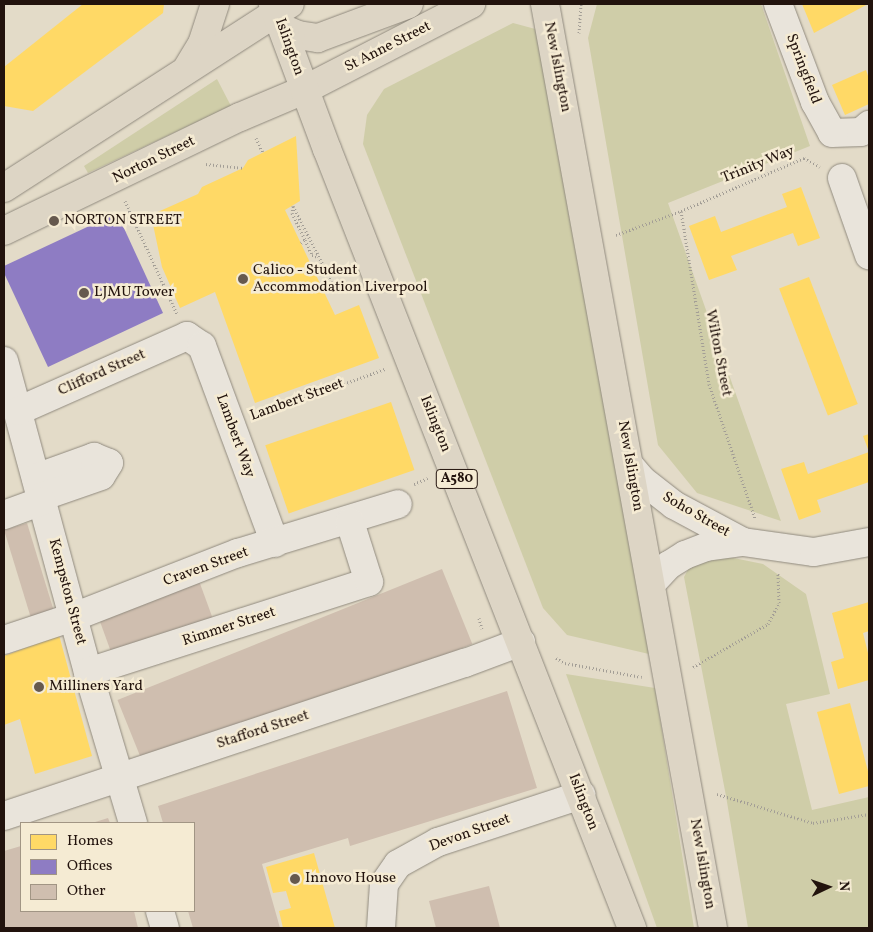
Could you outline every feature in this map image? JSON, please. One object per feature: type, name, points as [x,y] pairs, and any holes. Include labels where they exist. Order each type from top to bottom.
[{"type":"main road","points":[[187,68],[202,44],[215,4]]},
{"type":"main road","points":[[4,188],[187,68],[281,12],[298,36],[318,38],[409,4]]},
{"type":"main road","name":"St Anne Street","points":[[304,90],[471,4]]},
{"type":"main road","name":"New Islington","points":[[545,4],[713,928]]},
{"type":"main road","name":"Islington","points":[[281,12],[304,90],[632,928]]},
{"type":"main road","name":"Norton Street","points":[[4,231],[240,116],[304,90]]},
{"type":"street","name":"Springfield","points":[[778,4],[815,102],[832,133],[861,132],[869,126]]},
{"type":"street","points":[[854,192],[869,255]]},
{"type":"street","name":"Clifford Street","points":[[12,407],[187,336]]},
{"type":"street","name":"Lambert Way","points":[[187,336],[202,346],[275,543]]},
{"type":"street","name":"Kempston Street","points":[[4,361],[12,407],[40,492],[76,616],[88,672],[133,822]]},
{"type":"street","name":"Soho Street","points":[[630,466],[642,480],[674,505],[749,527],[775,548],[814,552],[869,542]]},
{"type":"street","points":[[4,515],[40,492]]},
{"type":"street","name":"Craven Street","points":[[4,640],[240,560],[275,543],[350,522],[398,504]]},
{"type":"street","name":"Rimmer Street","points":[[88,672],[370,582],[350,522]]},
{"type":"street","name":"Soho Street","points":[[651,584],[669,565],[685,555],[749,527]]},
{"type":"street","name":"Stafford Street","points":[[4,816],[521,642]]},
{"type":"street","name":"Devon Street","points":[[381,928],[384,884],[398,864],[438,842],[581,795]]},
{"type":"street","points":[[160,912],[165,928]]},
{"type":"path","points":[[581,4],[581,42]]},
{"type":"path","points":[[255,135],[263,153]]},
{"type":"path","name":"Trinity Way","points":[[681,211],[804,158],[854,192]]},
{"type":"path","points":[[196,163],[242,168]]},
{"type":"path","points":[[122,196],[187,336]]},
{"type":"path","points":[[318,257],[312,255],[292,213],[293,206],[318,257],[335,286],[356,286]]},
{"type":"path","points":[[616,235],[681,211]]},
{"type":"path","name":"Wilton Street","points":[[681,211],[709,384],[750,511],[749,527]]},
{"type":"path","points":[[614,225],[618,244]]},
{"type":"path","points":[[300,243],[305,240]]},
{"type":"path","name":"Lambert Street","points":[[231,425],[388,368]]},
{"type":"path","points":[[694,667],[771,619],[779,602],[775,548]]},
{"type":"path","points":[[553,652],[557,660],[565,663],[642,676]]},
{"type":"path","points":[[717,794],[813,823],[869,814]]},
{"type":"shaded area","points":[[597,4],[761,4],[810,146],[668,203],[781,521],[697,493],[658,445],[588,38]]},
{"type":"shaded area","points":[[513,23],[539,30],[649,654],[567,635],[543,608],[363,144],[367,115],[384,89]]},
{"type":"shaded area","points":[[217,79],[231,106],[88,173],[84,166]]},
{"type":"shaded area","points":[[714,554],[763,564],[806,594],[830,694],[786,704],[812,810],[869,797],[869,928],[748,928],[726,796],[684,577],[692,562]]},
{"type":"shaded area","points":[[566,674],[655,688],[694,928],[657,928]]},
{"type":"building: Homes","points":[[83,4],[164,4],[163,13],[33,111],[4,106],[4,67]]},
{"type":"building: Homes","points":[[802,4],[868,4],[814,33]]},
{"type":"building: Homes","points":[[866,70],[869,79],[869,104],[845,115],[832,85]]},
{"type":"building: Homes","name":"Calico - Student Accommodation Liverpool","points":[[296,136],[300,201],[285,210],[335,315],[359,305],[379,358],[255,403],[215,292],[180,308],[162,267],[151,215],[198,194],[202,187],[243,168],[248,160]]},
{"type":"building: Homes","points":[[801,187],[820,238],[798,246],[793,233],[731,256],[737,270],[709,280],[689,226],[715,216],[721,232],[787,207],[782,194]]},
{"type":"building: Homes","points":[[809,277],[858,404],[828,415],[779,288]]},
{"type":"building: Homes","points":[[391,402],[414,470],[289,513],[265,445]]},
{"type":"building: Homes","points":[[869,434],[869,452],[863,436]]},
{"type":"building: Homes","points":[[869,452],[869,482],[817,500],[821,512],[799,520],[781,469],[804,462],[808,474]]},
{"type":"building: Homes","points":[[869,602],[869,631],[863,633],[869,657],[869,680],[838,689],[831,662],[844,658],[832,613]]},
{"type":"building: Homes","name":"Milliners Yard","points":[[59,635],[92,756],[35,774],[20,719],[4,725],[4,656]]},
{"type":"building: Homes","points":[[850,703],[869,775],[869,786],[839,794],[817,712]]},
{"type":"building: Homes","name":"Innovo House","points":[[314,853],[335,928],[283,928],[279,911],[291,908],[286,891],[273,893],[266,867]]},
{"type":"building: Offices","name":"LJMU Tower","points":[[117,213],[163,313],[48,367],[4,273],[4,266]]},
{"type":"building: Other","points":[[27,523],[54,611],[31,618],[4,530]]},
{"type":"building: Other","points":[[442,569],[472,644],[148,775],[117,700]]},
{"type":"building: Other","points":[[198,578],[213,620],[113,657],[97,615]]},
{"type":"building: Other","points":[[507,691],[537,788],[350,846],[348,838],[262,864],[280,928],[193,928],[188,912],[195,912],[195,822],[163,822],[158,806]]},
{"type":"building: Other","points":[[108,818],[110,822],[95,822]]},
{"type":"building: Other","points":[[20,846],[20,912],[134,912],[138,928],[4,928],[4,851]]},
{"type":"building: Other","points":[[489,886],[500,928],[436,928],[429,901]]},
{"type":"place","name":"NORTON STREET","points":[[54,221]]},
{"type":"place","name":"Calico - Student Accommodation Liverpool","points":[[243,279]]},
{"type":"place","name":"LJMU Tower","points":[[84,293]]},
{"type":"place","name":"Milliners Yard","points":[[39,687]]},
{"type":"place","name":"Innovo House","points":[[295,879]]}]
